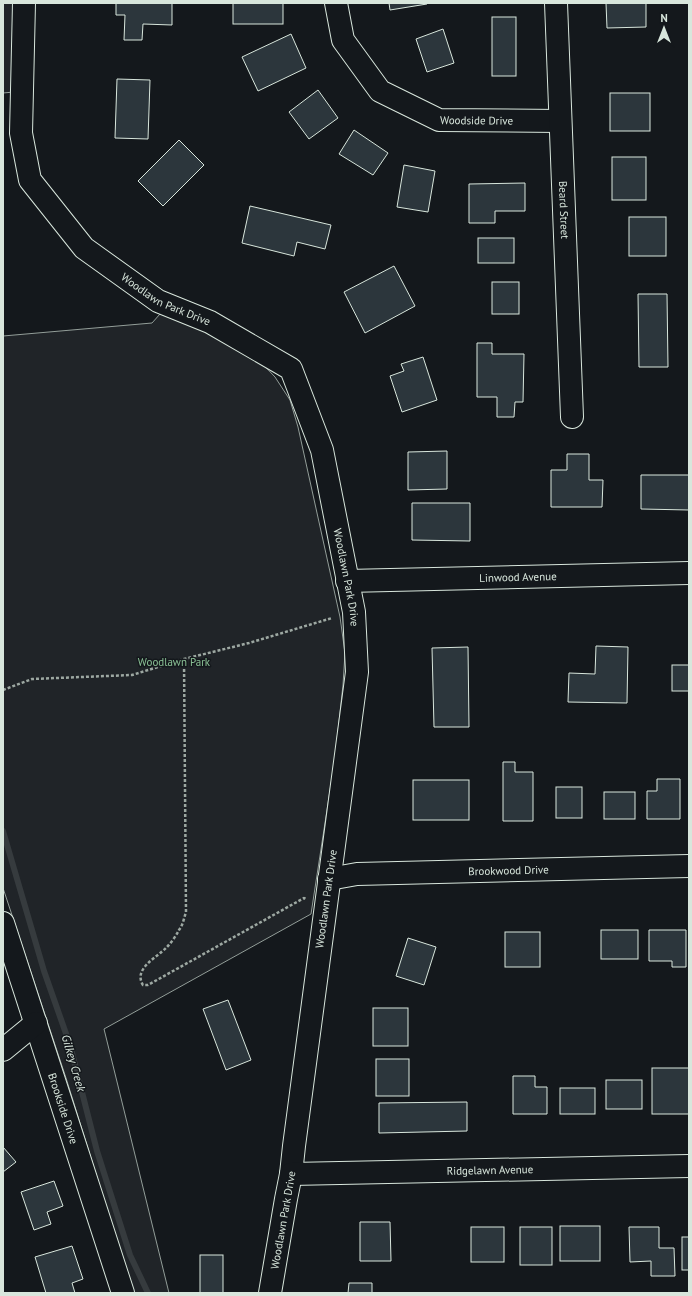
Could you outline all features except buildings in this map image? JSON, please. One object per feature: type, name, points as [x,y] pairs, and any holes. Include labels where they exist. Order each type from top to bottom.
[{"type":"street","name":"Woodlawn Park Drive","points":[[24,3],[20,133],[30,180],[84,248],[158,302],[210,322],[291,369],[322,450],[354,612],[357,672],[291,1174],[270,1293]]},
{"type":"street","name":"Woodside Drive","points":[[336,3],[343,40],[380,91],[439,120],[560,121]]},
{"type":"street","name":"Beard Street","points":[[556,3],[572,417]]},
{"type":"street","name":"Linwood Avenue","points":[[347,581],[689,573]]},
{"type":"street","name":"Brookwood Drive","points":[[329,879],[357,874],[689,866]]},
{"type":"street","name":"Brookside Drive","points":[[3,923],[123,1293]]},
{"type":"street","points":[[3,1050],[36,1023]]},
{"type":"street","name":"Ridgelawn Avenue","points":[[291,1174],[689,1166]]},
{"type":"path","points":[[3,690],[32,679],[92,678],[132,675],[184,659],[249,643],[338,616]]},
{"type":"path","points":[[184,659],[186,912],[180,929],[166,948],[148,962],[141,973],[140,980],[144,985],[148,985],[304,898],[311,899]]},
{"type":"green space","points":[[3,3],[19,3],[14,92],[3,93]]},
{"type":"green space","name":"Woodlawn Park","points":[[160,314],[203,329],[257,358],[275,377],[290,400],[298,427],[340,617],[345,653],[335,758],[311,914],[104,1029],[169,1293],[133,1293],[66,1078],[3,888],[3,336],[152,323]]},
{"type":"waterway","name":"Gilkey Creek","points":[[3,831],[44,971],[70,1045],[97,1151],[130,1255],[148,1293]]}]
